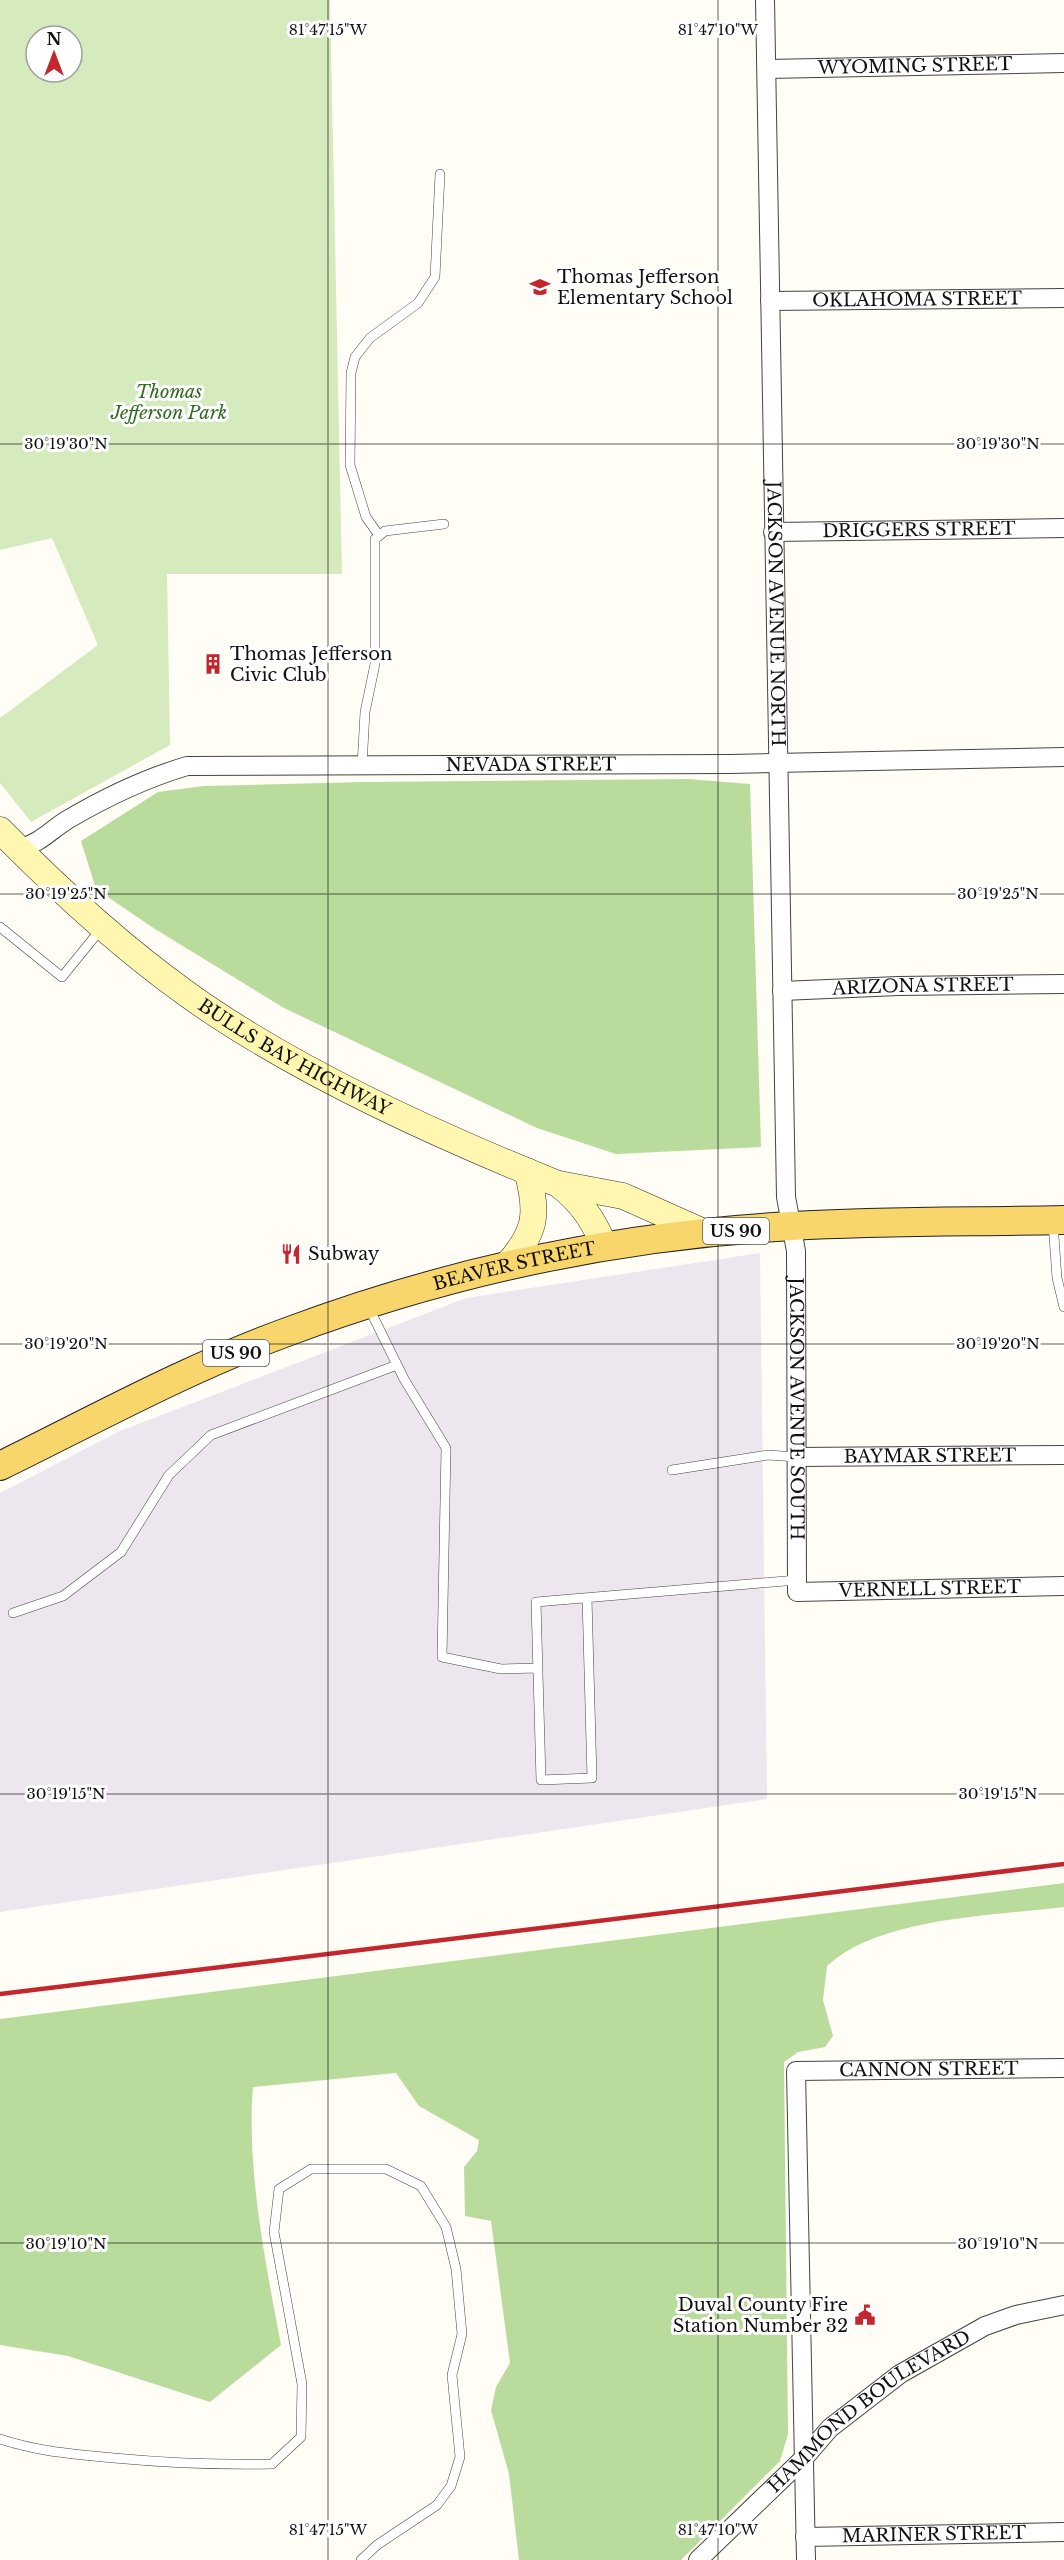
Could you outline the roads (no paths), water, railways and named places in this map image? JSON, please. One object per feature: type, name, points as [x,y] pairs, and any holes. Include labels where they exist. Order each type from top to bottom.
[{"type":"main road","name":"BULLS BAY HIGHWAY","points":[[0,830],[103,927],[188,995],[284,1054],[382,1106],[558,1184],[574,1196],[589,1213],[605,1247]]},
{"type":"main road","points":[[506,1266],[532,1231],[534,1195],[527,1171]]},
{"type":"main road","points":[[558,1184],[623,1197],[706,1233]]},
{"type":"main road","name":"BEAVER STREET","points":[[0,1466],[219,1360],[285,1332],[367,1304],[506,1266],[605,1247],[706,1233],[791,1226],[1058,1220]]},
{"type":"street","name":"JACKSON AVENUE NORTH","points":[[765,0],[786,1197],[791,1226]]},
{"type":"street","name":"WYOMING STREET","points":[[767,69],[1064,63]]},
{"type":"street","name":"OKLAHOMA STREET","points":[[770,301],[1064,298]]},
{"type":"street","name":"DRIGGERS STREET","points":[[773,532],[1064,528]]},
{"type":"street","name":"NEVADA STREET","points":[[20,848],[34,845],[65,822],[127,787],[186,766],[779,762],[1064,757]]},
{"type":"street","name":"ARIZONA STREET","points":[[782,991],[898,986],[1064,984]]},
{"type":"street","name":"JACKSON AVENUE SOUTH","points":[[791,1226],[796,1251],[797,1586]]},
{"type":"street","name":"BAYMAR STREET","points":[[796,1457],[1064,1455]]},
{"type":"street","name":"VERNELL STREET","points":[[797,1586],[1064,1586]]},
{"type":"street","name":"CANNON STREET","points":[[805,2457],[798,2278],[796,2071],[1064,2068]]},
{"type":"street","name":"HAMMOND BOULEVARD","points":[[698,2560],[805,2457],[830,2428],[900,2374],[985,2326],[1016,2315],[1064,2305]]},
{"type":"street","points":[[805,2457],[806,2560]]},
{"type":"street","name":"MARINER STREET","points":[[805,2537],[1064,2532]]},
{"type":"lane","points":[[378,534],[366,517],[350,465],[351,373],[355,357],[370,338],[418,303],[435,277],[440,174]]},
{"type":"lane","points":[[362,766],[365,712],[375,664],[375,539],[378,534],[385,531],[444,524]]},
{"type":"lane","points":[[0,927],[62,977],[103,927]]},
{"type":"lane","points":[[1058,1220],[1057,1278],[1064,1307]]},
{"type":"lane","points":[[367,1304],[397,1365],[446,1448],[442,1657],[501,1669],[538,1668]]},
{"type":"lane","points":[[13,1613],[63,1596],[121,1552],[169,1475],[211,1434],[397,1365]]},
{"type":"lane","points":[[672,1470],[768,1455],[796,1457]]},
{"type":"lane","points":[[587,1598],[592,1778],[541,1780],[536,1602],[587,1598],[797,1586]]},
{"type":"lane","points":[[0,2439],[36,2450],[122,2458],[215,2466],[272,2464],[301,2437],[302,2384],[274,2232],[279,2189],[311,2169],[386,2169],[421,2186],[446,2227],[456,2269],[462,2334],[452,2375],[460,2457],[451,2486],[436,2505],[377,2545],[361,2560]]},
{"type":"railway","points":[[0,1994],[1064,1864]]},
{"type":"place","name":"Thomas Jefferson Elementary School","points":[[540,287]]},
{"type":"place","name":"Thomas Jefferson Civic Club","points":[[213,664]]},
{"type":"place","name":"Subway","points":[[291,1254]]},
{"type":"place","name":"Duval County Fire Station Number 32","points":[[865,2315]]},
{"type":"park label","name":"Thomas Jefferson Park","points":[[169,402]]}]
